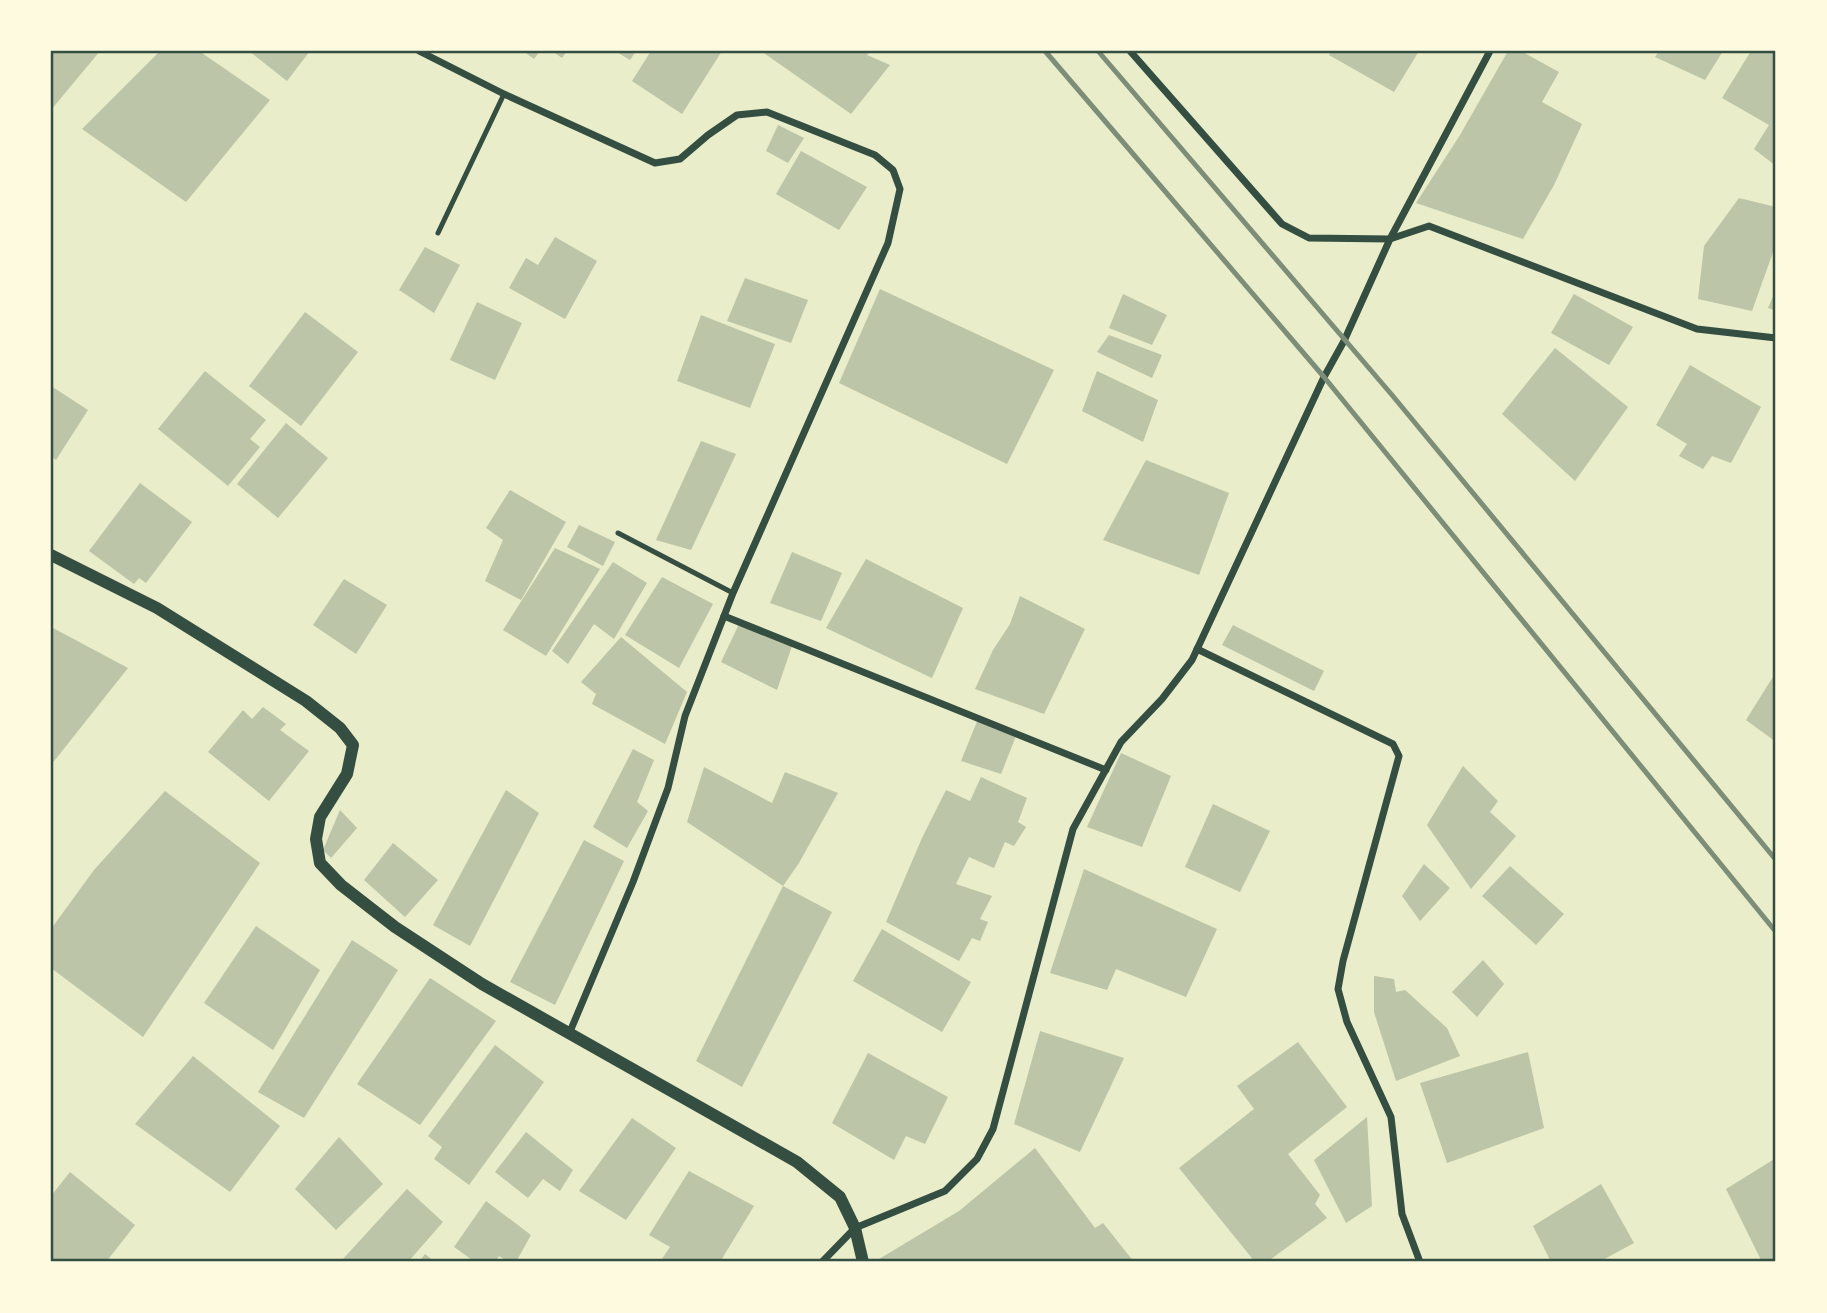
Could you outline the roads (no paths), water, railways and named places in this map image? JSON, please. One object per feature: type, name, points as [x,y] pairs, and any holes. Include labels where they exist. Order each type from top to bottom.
[{"type":"street","points":[[419,51],[504,94],[655,163],[680,159],[737,115],[767,112],[875,155],[893,170],[900,189],[888,243],[733,593],[685,716],[668,788],[633,881],[569,1034]]},
{"type":"street","points":[[1130,51],[1282,224],[1309,238],[1390,239],[1429,226],[1697,329],[1776,338]]},
{"type":"street","points":[[822,1262],[855,1228],[945,1191],[977,1159],[993,1129],[1073,829],[1121,743],[1162,699],[1192,660],[1390,239],[1490,51]]},
{"type":"street","points":[[51,555],[157,608],[306,701],[340,728],[353,744],[347,774],[320,817],[316,839],[320,863],[341,885],[395,926],[482,985],[797,1162],[840,1197],[855,1228],[863,1262]]},
{"type":"street","points":[[724,616],[1106,770]]},
{"type":"street","points":[[1197,649],[1393,744],[1399,756],[1343,961],[1338,989],[1346,1021],[1391,1117],[1402,1214],[1420,1262]]},
{"type":"lane","points":[[438,233],[504,94]]},
{"type":"lane","points":[[618,533],[733,593]]},
{"type":"railway","points":[[1045,51],[1324,377],[1776,932]]},
{"type":"railway","points":[[1098,51],[1392,395],[1776,860]]}]
